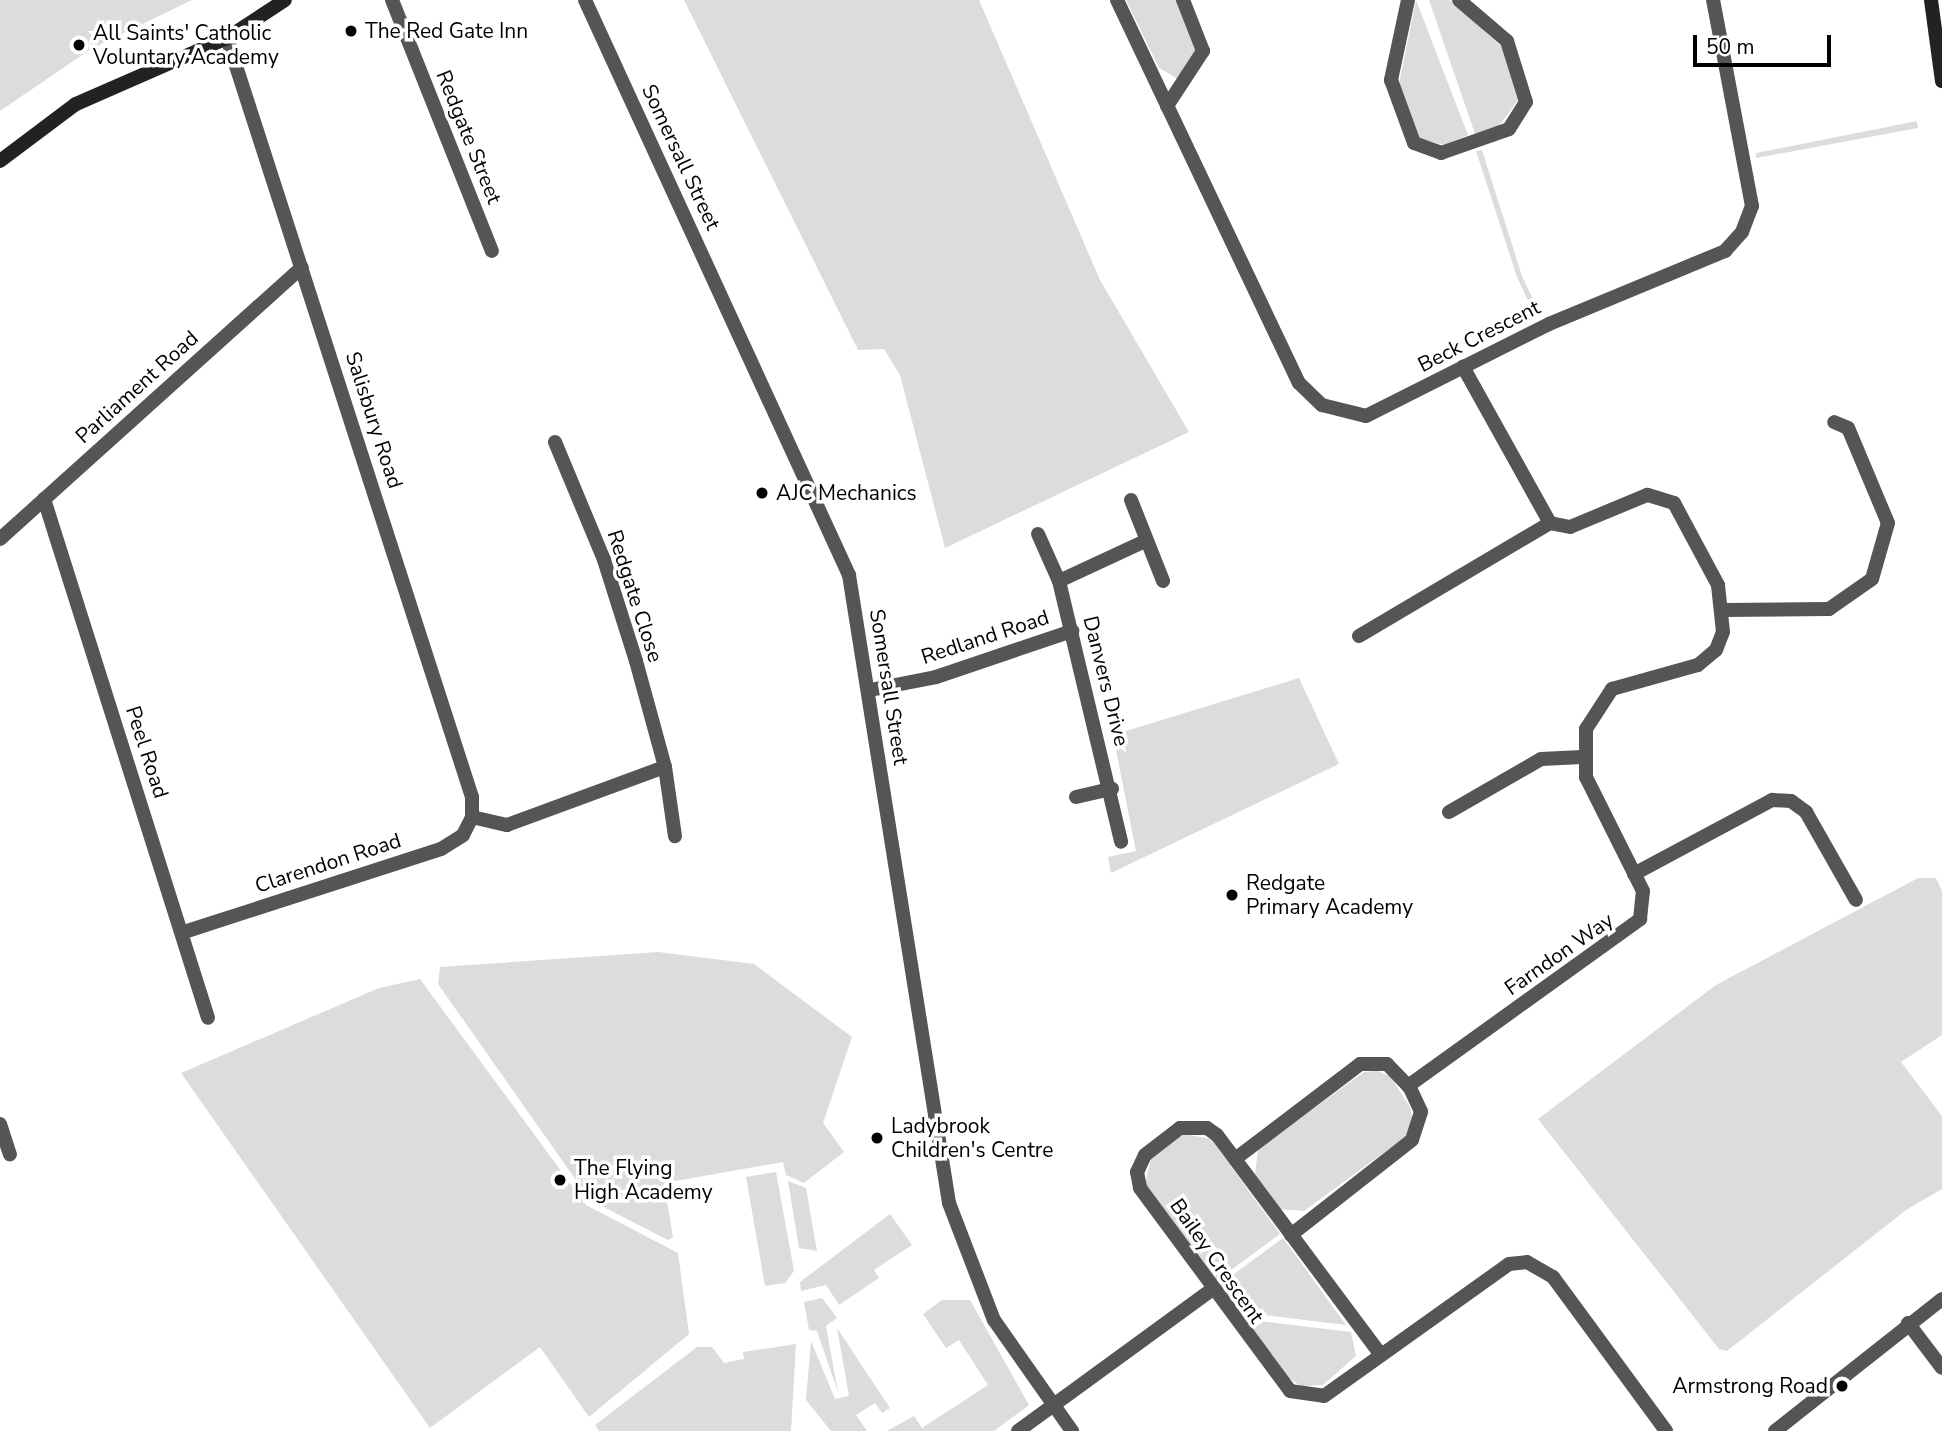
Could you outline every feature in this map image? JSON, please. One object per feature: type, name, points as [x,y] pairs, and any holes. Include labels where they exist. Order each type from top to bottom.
[{"type":"street","points":[[0,161],[76,104],[227,37],[285,0]]},
{"type":"street","name":"Redgate Street","points":[[392,0],[492,251]]},
{"type":"street","name":"Somersall Street","points":[[585,0],[840,550],[870,691],[949,1203],[994,1320],[1072,1431]]},
{"type":"street","name":"Beck Crescent","points":[[1117,0],[1299,383],[1322,405],[1366,416],[1549,324],[1725,251],[1742,232],[1752,206],[1713,0]]},
{"type":"street","points":[[1167,106],[1203,51],[1183,0]]},
{"type":"street","points":[[1408,0],[1391,80],[1414,144],[1441,153],[1509,129],[1526,102],[1507,41],[1459,0]]},
{"type":"street","points":[[1931,0],[1942,75]]},
{"type":"street","name":"Salisbury Road","points":[[227,37],[472,797],[472,817]]},
{"type":"street","name":"Parliament Road","points":[[0,539],[302,267]]},
{"type":"street","points":[[1464,367],[1550,523]]},
{"type":"street","points":[[1724,610],[1829,609],[1872,579],[1888,523],[1848,428],[1834,422]]},
{"type":"street","name":"Redgate Close","points":[[555,442],[604,561],[665,767],[675,836]]},
{"type":"street","points":[[1359,636],[1550,523],[1570,527],[1647,495],[1665,496],[1718,585],[1724,610],[1716,650],[1698,665],[1612,689],[1586,729],[1582,757],[1541,759],[1449,812]]},
{"type":"street","name":"Peel Road","points":[[44,499],[184,932],[208,1018]]},
{"type":"street","points":[[1131,500],[1163,581]]},
{"type":"street","name":"Danvers Drive","points":[[1038,534],[1059,581],[1112,789],[1121,842]]},
{"type":"street","points":[[1059,581],[1145,541]]},
{"type":"street","name":"Redland Road","points":[[870,691],[936,677],[1072,631]]},
{"type":"street","name":"Farndon Way","points":[[1408,1086],[1630,930],[1644,904],[1634,874],[1582,757]]},
{"type":"street","points":[[472,817],[508,825],[665,767]]},
{"type":"street","points":[[1076,797],[1112,789]]},
{"type":"street","points":[[1634,874],[1772,800],[1791,801],[1806,812],[1856,900]]},
{"type":"street","name":"Clarendon Road","points":[[184,932],[441,849],[463,835],[472,817]]},
{"type":"street","points":[[1235,1159],[1360,1064],[1387,1065],[1408,1086],[1421,1112],[1412,1140],[1291,1235]]},
{"type":"street","points":[[0,1124],[10,1154]]},
{"type":"street","name":"Bailey Crescent","points":[[1381,1355],[1217,1135],[1194,1125],[1145,1155],[1137,1172],[1140,1188],[1210,1291],[1290,1391],[1324,1396],[1509,1264],[1527,1262],[1553,1277],[1666,1431]]},
{"type":"street","points":[[1018,1431],[1210,1291]]},
{"type":"street","points":[[1775,1431],[1908,1323],[1942,1299]]},
{"type":"street","points":[[1908,1323],[1942,1368]]},
{"type":"shaded area","name":"All Saints' Catholic Voluntary Academy","points":[[0,0],[192,0],[91,49],[0,111]]},
{"type":"shaded area","points":[[684,0],[979,0],[1100,280],[1189,432],[945,548],[900,375],[884,349],[858,350]]},
{"type":"shaded area","points":[[1126,0],[1177,0],[1196,52],[1178,79],[1159,68]]},
{"type":"shaded area","points":[[1416,0],[1468,135],[1444,145],[1421,139],[1412,128],[1399,84]]},
{"type":"shaded area","points":[[1429,0],[1450,0],[1502,47],[1518,100],[1499,126],[1475,134]]},
{"type":"shaded area","points":[[1917,121],[1918,128],[1756,158],[1756,153]]},
{"type":"shaded area","points":[[1482,150],[1522,276],[1534,301],[1529,303],[1517,277],[1476,151]]},
{"type":"shaded area","points":[[1299,678],[1339,764],[1111,873],[1108,857],[1136,851],[1113,735]]},
{"type":"shaded area","points":[[1918,878],[1936,878],[1942,891],[1942,1035],[1901,1062],[1942,1116],[1942,1189],[1906,1210],[1727,1351],[1719,1349],[1538,1119],[1716,985]]},
{"type":"shaded area","points":[[658,952],[754,964],[852,1037],[823,1123],[844,1152],[804,1183],[786,1175],[783,1162],[664,1183],[673,1237],[668,1240],[590,1200],[438,984],[440,967]]},
{"type":"shaded area","points":[[420,979],[586,1205],[678,1253],[689,1334],[589,1417],[540,1347],[430,1428],[181,1073],[379,988]]},
{"type":"shaded area","points":[[1377,1071],[1390,1076],[1410,1107],[1413,1121],[1405,1137],[1304,1211],[1280,1209],[1255,1175],[1258,1149],[1364,1072]]},
{"type":"shaded area","points":[[1184,1134],[1211,1139],[1280,1234],[1216,1281],[1145,1184],[1151,1159]]},
{"type":"shaded area","points":[[776,1172],[794,1271],[785,1283],[765,1286],[746,1177]]},
{"type":"shaded area","points":[[788,1181],[806,1188],[817,1251],[799,1248]]},
{"type":"shaded area","points":[[890,1214],[912,1245],[874,1270],[879,1278],[839,1305],[826,1285],[801,1291],[800,1282]]},
{"type":"shaded area","points":[[1283,1238],[1346,1325],[1238,1312],[1219,1285]]},
{"type":"shaded area","points":[[822,1298],[837,1318],[826,1326],[838,1392],[817,1331],[809,1330],[804,1302]]},
{"type":"shaded area","points":[[942,1300],[970,1300],[1029,1405],[994,1431],[887,1431],[914,1416],[922,1428],[988,1385],[959,1340],[946,1348],[923,1314]]},
{"type":"shaded area","points":[[1243,1319],[1351,1332],[1356,1356],[1323,1385],[1301,1386],[1285,1376]]},
{"type":"shaded area","points":[[837,1328],[890,1408],[882,1413],[875,1403],[856,1415],[867,1431],[831,1431],[806,1400],[811,1341],[835,1399],[849,1396]]},
{"type":"shaded area","points":[[796,1344],[791,1431],[599,1431],[595,1425],[697,1347],[712,1347],[724,1363],[744,1359],[743,1352]]},
{"type":"place","name":"The Red Gate Inn","points":[[351,31]]},
{"type":"place","name":"All Saints' Catholic Voluntary Academy","points":[[79,45]]},
{"type":"place","name":"AJC Mechanics","points":[[762,493]]},
{"type":"place","name":"Redgate Primary Academy","points":[[1232,895]]},
{"type":"place","name":"Ladybrook Children's Centre","points":[[877,1138]]},
{"type":"place","name":"The Flying High Academy","points":[[560,1180]]},
{"type":"place","name":"Armstrong Road","points":[[1842,1386]]}]
